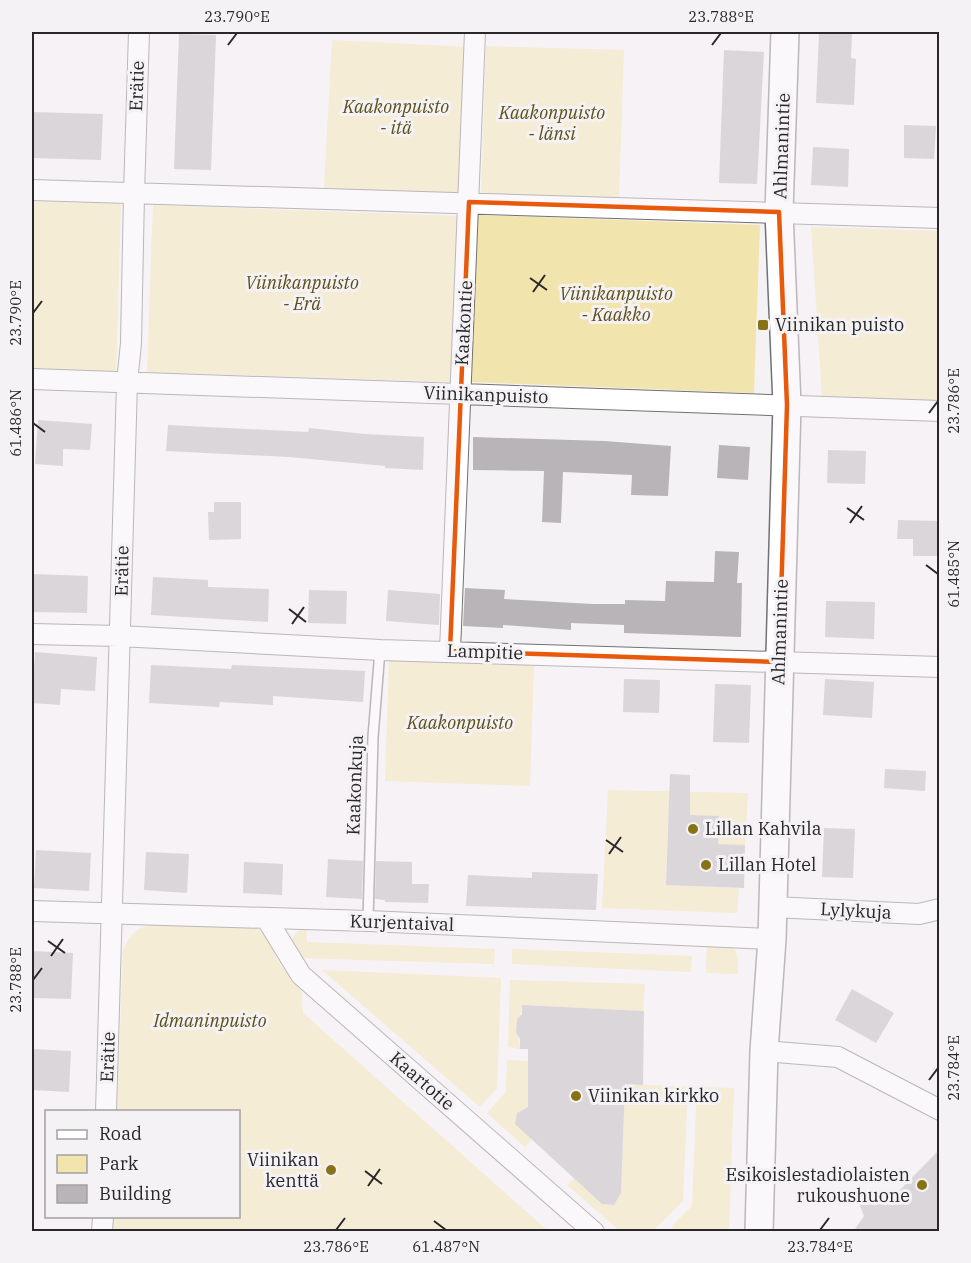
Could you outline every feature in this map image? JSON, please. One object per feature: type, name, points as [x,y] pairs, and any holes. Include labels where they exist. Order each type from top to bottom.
[{"type":"street","name":"Erätie","points":[[106,1110],[139,32]]},
{"type":"street","name":"Kaakontie","points":[[450,651],[475,32]]},
{"type":"street","name":"Ahlmanintie","points":[[759,1232],[764,1051],[772,939],[787,405],[779,212],[786,32]]},
{"type":"street","points":[[32,190],[939,218]]},
{"type":"street","name":"Viinikanpuisto","points":[[32,380],[939,411]]},
{"type":"street","name":"Lampitie","points":[[32,634],[120,636],[380,650],[939,667]]},
{"type":"street","name":"Lylykuja","points":[[773,907],[919,914],[939,909]]},
{"type":"street","name":"Kurjentaival","points":[[32,911],[368,921],[772,939]]},
{"type":"street","name":"Kaartotie","points":[[266,918],[301,975],[594,1232]]},
{"type":"street","points":[[764,1051],[838,1057],[939,1110]]},
{"type":"lane","name":"Kaakonkuja","points":[[368,921],[373,737],[380,650]]},
{"type":"highlighted area","points":[[469,202],[779,212],[787,405],[779,662],[450,651]]},
{"type":"green space","name":"Kaakonpuisto - itä","points":[[332,40],[469,47],[461,195],[324,188]]},
{"type":"green space","name":"Kaakonpuisto - länsi","points":[[486,46],[624,50],[619,200],[481,196]]},
{"type":"green space","points":[[32,201],[121,204],[116,375],[32,370]]},
{"type":"green space","name":"Viinikanpuisto - Erä","points":[[153,205],[458,216],[452,382],[147,372]]},
{"type":"green space","name":"Viinikanpuisto - Kaakko","points":[[477,215],[760,225],[754,393],[471,382]]},
{"type":"green space","points":[[811,227],[939,231],[939,402],[822,396]]},
{"type":"green space","name":"Kaakonpuisto","points":[[389,660],[534,664],[530,786],[385,781]]},
{"type":"green space","points":[[608,790],[748,793],[745,845],[718,844],[719,816],[668,815],[666,885],[739,888],[737,913],[602,908]]},
{"type":"green space","name":"Idmaninpuisto","points":[[161,923],[251,926],[258,929],[267,937],[280,964],[301,986],[303,1013],[548,1231],[113,1232],[114,1218],[240,1218],[240,1110],[117,1110],[123,950],[134,933],[147,926]]},
{"type":"green space","points":[[306,929],[307,942],[495,949],[494,964],[299,958],[291,944],[300,930]]},
{"type":"green space","points":[[707,943],[733,948],[738,957],[738,974],[706,973]]},
{"type":"green space","points":[[512,949],[692,956],[691,972],[512,964]]},
{"type":"green space","points":[[322,970],[501,978],[497,1088],[480,1107]]},
{"type":"green space","points":[[510,980],[645,984],[643,1011],[522,1005],[517,1026],[520,1049],[508,1047]]},
{"type":"green space","points":[[507,1060],[528,1061],[528,1107],[532,1139],[525,1147],[487,1113],[506,1092]]},
{"type":"green space","points":[[625,1084],[688,1087],[683,1201],[653,1231],[620,1231],[567,1185],[574,1178],[602,1204],[614,1205],[621,1193]]},
{"type":"green space","points":[[697,1087],[734,1088],[729,1231],[675,1231],[671,1227],[692,1206]]},
{"type":"building","points":[[819,32],[852,32],[851,58],[856,59],[854,105],[816,103]]},
{"type":"building","points":[[179,34],[216,35],[211,170],[174,169]]},
{"type":"building","points":[[724,50],[764,52],[757,184],[719,183]]},
{"type":"building","points":[[32,112],[103,114],[101,160],[32,158]]},
{"type":"building","points":[[904,125],[936,126],[934,159],[904,158]]},
{"type":"building","points":[[813,147],[849,149],[848,187],[811,185]]},
{"type":"building","points":[[38,420],[92,424],[90,450],[63,449],[63,466],[35,464]]},
{"type":"building","points":[[168,425],[308,432],[309,428],[424,437],[423,470],[289,457],[166,451]]},
{"type":"building","points":[[473,437],[604,441],[671,446],[668,496],[631,495],[632,475],[563,472],[561,523],[542,522],[544,471],[473,470]]},
{"type":"building","points":[[719,445],[750,447],[748,480],[717,478]]},
{"type":"building","points":[[828,450],[866,451],[865,484],[827,483]]},
{"type":"building","points":[[214,502],[241,502],[241,539],[209,540],[208,512],[214,512]]},
{"type":"building","points":[[898,520],[938,521],[937,556],[913,556],[913,539],[897,539]]},
{"type":"building","points":[[715,551],[739,552],[737,583],[742,583],[741,637],[624,633],[624,625],[571,623],[571,630],[503,625],[503,628],[463,626],[465,588],[505,590],[504,599],[592,604],[625,604],[625,600],[665,601],[666,581],[714,582]]},
{"type":"building","points":[[32,574],[88,576],[87,613],[32,612]]},
{"type":"building","points":[[153,577],[208,580],[208,587],[269,589],[268,622],[151,615]]},
{"type":"building","points":[[309,590],[347,591],[346,624],[308,623]]},
{"type":"building","points":[[388,590],[440,594],[439,625],[386,621]]},
{"type":"building","points":[[826,601],[875,602],[874,639],[825,637]]},
{"type":"building","points":[[35,652],[97,657],[95,691],[61,689],[60,705],[32,703]]},
{"type":"building","points":[[151,665],[231,669],[232,665],[365,671],[363,702],[273,696],[273,705],[220,702],[219,707],[149,703]]},
{"type":"building","points":[[624,679],[660,680],[659,713],[623,712]]},
{"type":"building","points":[[825,679],[874,682],[872,718],[823,715]]},
{"type":"building","points":[[715,684],[751,685],[749,743],[713,742]]},
{"type":"building","points":[[885,769],[926,771],[925,791],[884,788]]},
{"type":"building","name":"Lillan Hotel","points":[[670,774],[690,775],[690,815],[719,816],[718,844],[745,845],[744,888],[666,885]]},
{"type":"building","points":[[824,828],[855,829],[853,878],[822,877]]},
{"type":"building","points":[[36,850],[91,853],[89,891],[34,888]]},
{"type":"building","points":[[146,852],[189,854],[187,893],[144,890]]},
{"type":"building","points":[[328,859],[363,861],[362,899],[326,897]]},
{"type":"building","points":[[376,861],[412,862],[412,884],[429,884],[428,903],[385,902],[385,900],[375,899]]},
{"type":"building","points":[[244,862],[283,864],[282,895],[243,893]]},
{"type":"building","points":[[532,872],[598,874],[596,910],[466,906],[468,875],[532,878]]},
{"type":"building","points":[[32,951],[73,953],[71,999],[32,998]]},
{"type":"building","points":[[852,989],[894,1013],[876,1043],[835,1020]]},
{"type":"building","name":"Viinikan kirkko","points":[[522,1005],[644,1011],[643,1085],[625,1084],[621,1193],[614,1205],[602,1204],[515,1124],[517,1113],[528,1107],[528,1049],[520,1049],[520,1039],[516,1032],[517,1019],[522,1014]]},
{"type":"building","points":[[32,1049],[71,1051],[69,1092],[32,1090]]},
{"type":"building","name":"Esikoislestadiolaisten rukoushuone","points":[[939,1150],[939,1232],[853,1232],[864,1216],[856,1195],[895,1195]]},
{"type":"place","name":"Viinikan puisto","points":[[763,325]]},
{"type":"place","name":"Lillan Kahvila","points":[[693,829]]},
{"type":"place","name":"Lillan Hotel","points":[[706,865]]},
{"type":"place","name":"Viinikan kirkko","points":[[576,1096]]},
{"type":"place","name":"Viinikan kenttä","points":[[331,1170]]},
{"type":"place","name":"Esikoislestadiolaisten rukoushuone","points":[[922,1185]]}]
